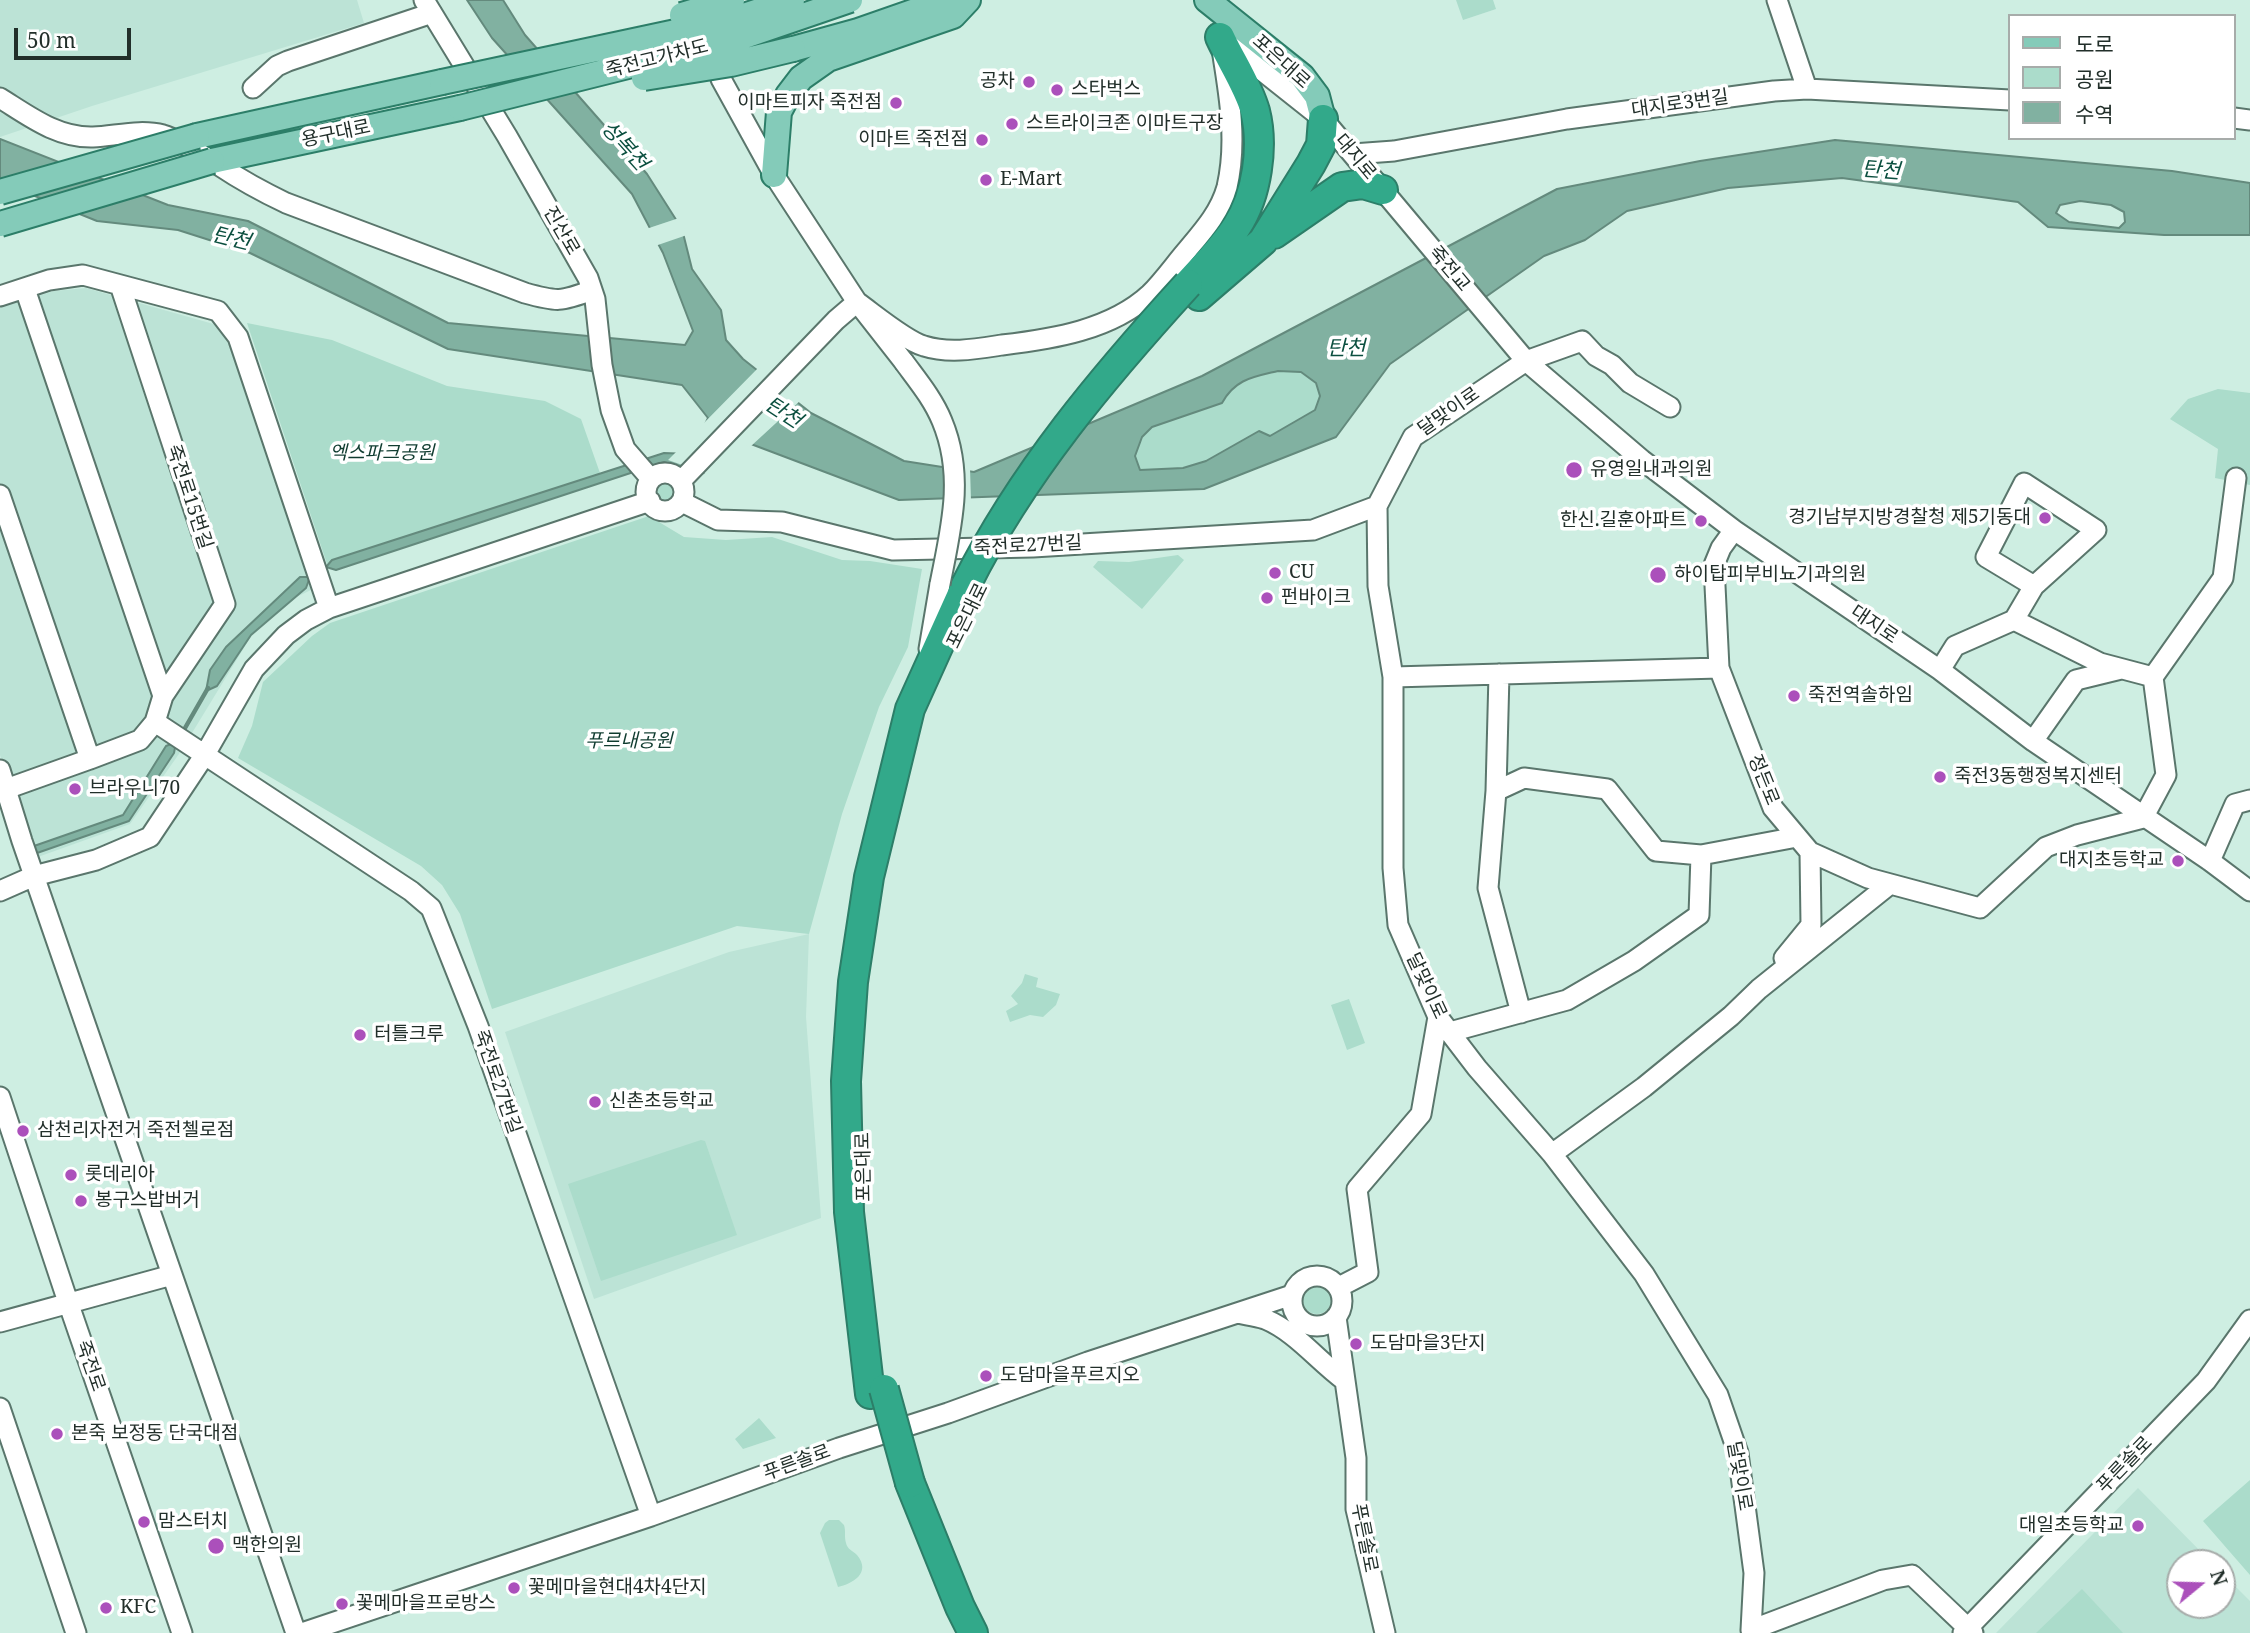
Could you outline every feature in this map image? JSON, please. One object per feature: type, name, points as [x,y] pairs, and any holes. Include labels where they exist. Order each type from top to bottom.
[{"type":"highway","name":"포은대로","points":[[877,1391],[849,1212],[846,1081],[853,982],[869,877],[910,709],[962,586],[1023,516],[1076,440],[1194,290],[1238,225],[1253,189],[1258,129],[1254,109],[1220,37]]},
{"type":"highway","name":"포은대로","points":[[1194,290],[1263,241],[1321,145],[1323,119]]},
{"type":"highway","points":[[1263,241],[1342,187],[1363,184],[1385,192]]},
{"type":"highway","name":"포은대로","points":[[877,1391],[865,1212],[862,1081],[868,982],[884,877],[926,709],[962,586]]},
{"type":"highway","points":[[877,1391],[904,1485],[954,1633]]},
{"type":"highway","points":[[904,1485],[973,1633]]},
{"type":"main road","points":[[442,82],[732,0]]},
{"type":"main road","name":"죽전고가차도","points":[[442,82],[732,20],[792,0]]},
{"type":"main road","name":"죽전고가차도","points":[[460,108],[736,39],[850,0]]},
{"type":"main road","points":[[460,108],[731,64],[858,31],[947,0]]},
{"type":"main road","points":[[774,175],[779,112],[802,78],[828,59],[953,16],[968,0]]},
{"type":"main road","name":"포은대로","points":[[1197,0],[1220,37]]},
{"type":"main road","name":"포은대로","points":[[1207,0],[1303,76],[1317,96],[1323,119]]},
{"type":"main road","name":"용구대로","points":[[0,192],[197,136],[442,82]]},
{"type":"main road","name":"용구대로","points":[[0,224],[212,161],[460,108]]},
{"type":"street","points":[[1777,0],[1807,89]]},
{"type":"street","points":[[253,88],[277,66],[428,7]]},
{"type":"street","name":"진산로","points":[[428,7],[500,124],[590,284],[611,410],[625,449],[646,474]]},
{"type":"street","points":[[857,302],[921,345],[944,351],[1062,336],[1119,315],[1148,296],[1216,214],[1226,188],[1233,145],[1220,37]]},
{"type":"street","name":"대지로","points":[[1220,37],[1323,119],[1385,192]]},
{"type":"street","points":[[722,79],[774,175],[857,302],[904,362],[941,419],[953,453],[953,517],[962,586]]},
{"type":"street","name":"대지로3번길","points":[[1353,154],[1394,151],[1567,119],[1774,91],[1807,89],[2008,100]]},
{"type":"street","points":[[0,98],[45,127],[70,136],[93,137],[143,132],[163,135],[286,203],[525,293],[551,301],[565,300],[590,284]]},
{"type":"street","name":"죽전교","points":[[1385,192],[1510,343]]},
{"type":"street","points":[[0,296],[50,280],[83,275],[218,311],[238,337],[329,608]]},
{"type":"street","name":"죽전로15번길","points":[[120,285],[225,604],[163,696],[158,724]]},
{"type":"street","points":[[25,289],[163,696]]},
{"type":"street","points":[[687,475],[665,472],[646,474],[645,492],[649,504],[666,512],[672,511],[682,502],[687,475],[836,320],[857,302]]},
{"type":"street","name":"달맞이로","points":[[1671,407],[1630,383],[1582,341],[1526,361],[1413,437],[1377,506],[1378,586],[1392,677],[1393,869],[1398,925],[1444,1025],[1477,1068],[1552,1154],[1644,1274],[1718,1395],[1738,1453],[1754,1573],[1752,1631],[1883,1580],[1912,1575],[1968,1632]]},
{"type":"street","name":"대지로","points":[[1510,343],[1526,361],[1642,460],[1734,530],[1940,670],[2033,741],[2143,818],[2248,885]]},
{"type":"street","points":[[2143,818],[2166,775],[2153,677],[2223,578],[2236,478]]},
{"type":"street","points":[[1940,670],[1955,646],[2014,620],[2034,586],[2096,530],[2024,482],[1986,557],[2034,586]]},
{"type":"street","points":[[0,495],[90,759]]},
{"type":"street","points":[[0,891],[34,876],[96,860],[150,837],[204,755],[254,669],[286,635],[306,620],[329,608],[650,501]]},
{"type":"street","name":"죽전로27번길","points":[[682,502],[718,520],[782,522],[893,550],[1032,547],[1313,530],[1377,506]]},
{"type":"street","name":"정든로","points":[[1734,530],[1721,548],[1714,565],[1719,668],[1773,808],[1803,844],[1868,878],[1980,908],[2046,847],[2077,835],[2143,818]]},
{"type":"street","points":[[2014,620],[2100,663],[2153,677]]},
{"type":"street","points":[[1392,677],[1719,668]]},
{"type":"street","points":[[2033,741],[2076,680],[2122,669]]},
{"type":"street","points":[[1499,674],[1496,791],[1488,888],[1521,1013]]},
{"type":"street","points":[[6,789],[140,740],[158,724],[204,755]]},
{"type":"street","name":"죽전로27번길","points":[[204,755],[411,891],[431,908],[478,1026],[651,1516]]},
{"type":"street","points":[[0,770],[34,876],[296,1633]]},
{"type":"street","points":[[1496,791],[1524,778],[1607,789],[1656,851],[1701,855],[1803,844],[1811,925],[1759,989]]},
{"type":"street","points":[[2210,861],[2235,804],[2250,800]]},
{"type":"street","points":[[1339,1287],[1368,1272],[1357,1189],[1421,1114],[1444,1025],[1521,1013],[1567,1000],[1634,961],[1699,915],[1701,855]]},
{"type":"street","points":[[1552,1154],[1644,1087],[1731,1016],[1759,989],[1890,884]]},
{"type":"street","name":"죽전로","points":[[0,1097],[182,1633]]},
{"type":"street","points":[[0,1322],[172,1275]]},
{"type":"street","points":[[1323,1276],[1333,1280],[1339,1287],[1342,1308],[1328,1324],[1310,1326],[1301,1321],[1294,1312],[1292,1295],[1296,1285],[1304,1278],[1323,1276]]},
{"type":"street","name":"푸른솔로","points":[[302,1633],[651,1516],[1088,1362],[1292,1295]]},
{"type":"street","points":[[1237,1313],[1264,1319],[1300,1340],[1328,1369],[1344,1380]]},
{"type":"street","name":"푸른솔로","points":[[1336,1317],[1356,1458],[1356,1509],[1385,1633]]},
{"type":"street","name":"푸른솔로","points":[[1968,1632],[2206,1381],[2250,1320]]},
{"type":"street","points":[[0,1408],[76,1633]]},
{"type":"shaded area","points":[[0,0],[357,0],[364,23],[0,137]]},
{"type":"shaded area","points":[[86,288],[217,325],[235,345],[313,589],[280,605],[253,633],[181,751],[130,824],[35,858],[0,755],[0,307],[54,291]]},
{"type":"shaded area","points":[[809,934],[806,1017],[821,1218],[594,1299],[505,1032],[729,952]]},
{"type":"shaded area","name":"대일초등학교","points":[[2138,1488],[2198,1549],[2166,1549],[2166,1619],[2236,1619],[2236,1587],[2250,1601],[2250,1633],[1996,1633]]},
{"type":"green space","points":[[1456,0],[1493,0],[1496,9],[1463,20]]},
{"type":"green space","name":"엑스파크공원","points":[[247,323],[332,340],[447,386],[545,401],[581,419],[601,476],[327,564]]},
{"type":"green space","points":[[1278,371],[1301,372],[1316,383],[1320,396],[1315,410],[1270,436],[1259,431],[1206,461],[1183,468],[1140,470],[1135,456],[1142,437],[1152,427],[1222,403],[1239,384],[1253,377]]},
{"type":"green space","points":[[2218,389],[2250,393],[2250,485],[2215,478],[2218,449],[2170,419],[2188,399]]},
{"type":"green space","points":[[661,483],[669,483],[674,492],[672,499],[661,501],[656,496],[656,488]]},
{"type":"green space","name":"푸르내공원","points":[[649,516],[684,537],[726,540],[772,537],[842,560],[870,561],[922,569],[908,647],[879,707],[842,814],[809,934],[737,926],[492,1009],[460,914],[442,885],[421,866],[238,758],[252,726],[263,682],[312,636],[330,623]]},
{"type":"green space","points":[[1178,555],[1184,560],[1142,609],[1093,567],[1098,561],[1129,562]]},
{"type":"green space","points":[[1025,974],[1038,978],[1036,987],[1060,994],[1056,1005],[1043,1017],[1030,1015],[1010,1022],[1006,1011],[1018,1004],[1011,996],[1022,983]]},
{"type":"green space","points":[[1349,999],[1365,1043],[1347,1050],[1331,1005]]},
{"type":"green space","points":[[701,1140],[705,1141],[737,1235],[601,1281],[568,1184]]},
{"type":"green space","points":[[1317,1286],[1327,1290],[1331,1300],[1327,1310],[1317,1314],[1307,1310],[1303,1300],[1307,1290]]},
{"type":"green space","points":[[759,1418],[776,1438],[743,1449],[735,1439]]},
{"type":"green space","points":[[2250,1480],[2250,1575],[2236,1559],[2236,1549],[2227,1549],[2203,1521]]},
{"type":"green space","points":[[829,1520],[839,1520],[844,1525],[847,1545],[857,1555],[862,1567],[858,1577],[838,1587],[820,1533]]},
{"type":"green space","points":[[2082,1589],[2123,1633],[2036,1633]]},
{"type":"water","name":"탄천","points":[[467,0],[503,0],[525,35],[647,174],[682,229],[692,269],[721,310],[726,340],[743,359],[811,413],[904,461],[974,472],[1202,376],[1557,189],[1700,161],[1835,140],[2172,171],[2250,183],[2250,235],[2164,235],[2048,227],[2018,202],[1842,178],[1728,188],[1627,211],[1585,240],[1544,256],[1390,364],[1336,437],[1204,489],[899,500],[743,441],[733,453],[702,474],[664,462],[336,570],[326,567],[332,560],[664,453],[691,454],[708,418],[682,385],[448,349],[250,253],[178,230],[97,221],[0,182],[0,139],[168,205],[248,221],[448,323],[685,345],[693,331],[663,253],[632,194],[492,38]],"holes":[[[2080,201],[2111,205],[2124,212],[2125,222],[2119,228],[2069,222],[2056,213],[2060,205]],[[1278,371],[1301,372],[1316,383],[1320,396],[1315,410],[1270,436],[1259,431],[1206,461],[1183,468],[1140,470],[1135,456],[1142,437],[1152,427],[1222,403],[1239,384],[1253,377]]]},
{"type":"water","points":[[300,577],[310,577],[306,588],[251,635],[217,686],[206,691],[210,670],[226,647]]},
{"type":"water","points":[[176,742],[174,753],[129,821],[37,853],[30,851],[34,846],[123,815],[166,746]]},
{"type":"pier","points":[[679,218],[687,235],[655,246],[646,229]]},
{"type":"pier","points":[[759,367],[801,400],[750,447],[744,445],[735,456],[708,474],[668,460],[678,450],[689,451],[699,428]]},
{"type":"pier","points":[[949,465],[970,468],[971,501],[949,502]]},
{"type":"waterway","points":[[181,735],[208,688]]},
{"type":"place","name":"공차","points":[[1029,82]]},
{"type":"place","name":"스타벅스","points":[[1057,90]]},
{"type":"place","name":"이마트피자 죽전점","points":[[896,103]]},
{"type":"place","name":"스트라이크존 이마트구장","points":[[1012,124]]},
{"type":"place","name":"이마트 죽전점","points":[[982,140]]},
{"type":"place","name":"E-Mart","points":[[986,180]]},
{"type":"place","name":"유영일내과의원","points":[[1574,470]]},
{"type":"place","name":"경기남부지방경찰청 제5기동대","points":[[2045,518]]},
{"type":"place","name":"한신.길훈아파트","points":[[1701,521]]},
{"type":"place","name":"CU","points":[[1275,573]]},
{"type":"place","name":"하이탑피부비뇨기과의원","points":[[1658,575]]},
{"type":"place","name":"펀바이크","points":[[1267,598]]},
{"type":"place","name":"죽전역솔하임","points":[[1794,696]]},
{"type":"place","name":"죽전3동행정복지센터","points":[[1940,777]]},
{"type":"place","name":"브라우니70","points":[[75,789]]},
{"type":"place","name":"대지초등학교","points":[[2178,861]]},
{"type":"place","name":"터틀크루","points":[[360,1035]]},
{"type":"place","name":"신촌초등학교","points":[[595,1102]]},
{"type":"place","name":"삼천리자전거 죽전첼로점","points":[[23,1131]]},
{"type":"place","name":"롯데리아","points":[[71,1175]]},
{"type":"place","name":"봉구스밥버거","points":[[81,1201]]},
{"type":"place","name":"도담마을3단지","points":[[1356,1344]]},
{"type":"place","name":"도담마을푸르지오","points":[[986,1376]]},
{"type":"place","name":"본죽 보정동 단국대점","points":[[57,1434]]},
{"type":"place","name":"맘스터치","points":[[144,1522]]},
{"type":"place","name":"대일초등학교","points":[[2138,1526]]},
{"type":"place","name":"맥한의원","points":[[216,1546]]},
{"type":"place","name":"꽃메마을현대4차4단지","points":[[514,1588]]},
{"type":"place","name":"꽃메마을프로방스","points":[[342,1604]]},
{"type":"place","name":"KFC","points":[[106,1608]]},
{"type":"water label","name":"성복천","points":[[624,146]]}]
